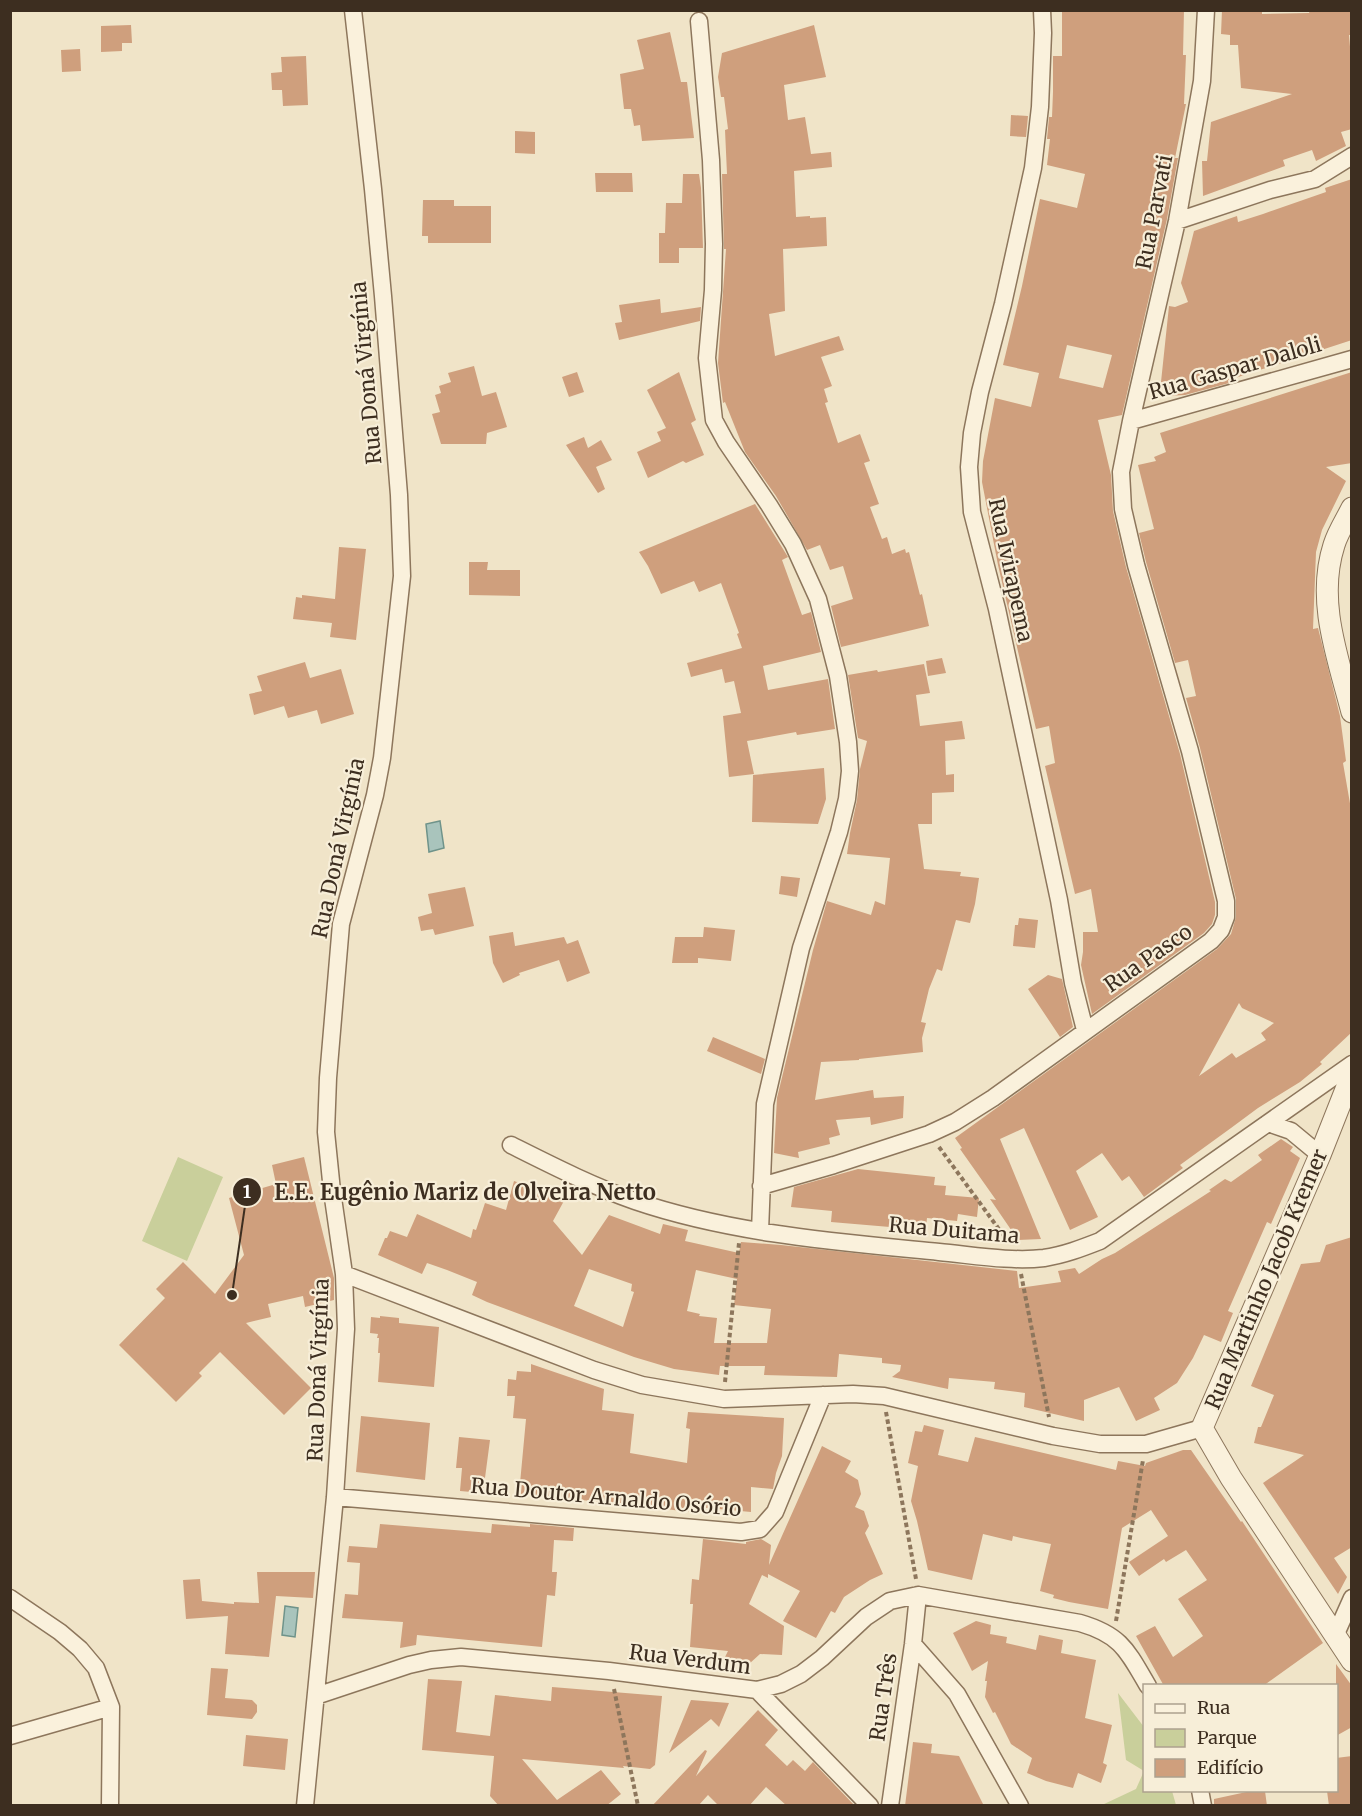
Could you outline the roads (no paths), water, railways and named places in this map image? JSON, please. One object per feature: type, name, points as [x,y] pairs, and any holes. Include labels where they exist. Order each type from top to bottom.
[{"type":"street","name":"Rua Doná Virgínia","points":[[305,1806],[335,1497],[346,1329],[344,1274],[326,1132],[340,924],[375,795],[382,758],[402,576],[399,495],[384,308],[353,10]]},
{"type":"street","name":"Rua Ivirapema","points":[[1042,10],[1040,108],[1033,168],[1003,304],[980,392],[972,433],[969,467],[972,512],[997,609],[1059,900],[1073,983],[1085,1030]]},
{"type":"street","name":"Rua Parvati","points":[[1131,421],[1177,221],[1202,81],[1206,10]]},
{"type":"street","points":[[699,21],[712,172],[713,279],[707,358],[714,420],[793,544],[818,599],[838,676],[850,771],[847,799],[839,832],[801,948],[765,1104],[760,1231]]},
{"type":"street","points":[[1177,221],[1270,190],[1315,178],[1352,156]]},
{"type":"street","name":"Rua Gaspar Daloli","points":[[1131,421],[1352,359]]},
{"type":"street","name":"Rua Pasco","points":[[761,1186],[855,1158],[947,1126],[993,1098],[1211,942],[1221,930],[1226,916],[1226,901],[1221,874],[1193,762],[1136,565],[1123,509],[1121,472],[1131,421]]},
{"type":"street","points":[[1350,516],[1334,544],[1327,575],[1327,603],[1331,632],[1352,712]]},
{"type":"street","name":"Rua Duitama","points":[[511,1145],[589,1183],[635,1201],[701,1220],[760,1231],[869,1245],[1017,1259],[1053,1256],[1072,1252],[1100,1241],[1352,1064]]},
{"type":"street","name":"Rua Martinho Jacob Kremer","points":[[1352,1074],[1320,1155],[1202,1428],[1231,1478],[1352,1661]]},
{"type":"street","points":[[1268,1123],[1291,1131],[1320,1155]]},
{"type":"street","points":[[344,1274],[604,1373],[642,1385],[724,1399],[853,1394],[884,1396],[1053,1436],[1100,1444],[1146,1444],[1202,1428]]},
{"type":"street","name":"Rua Doutor Arnaldo Osório","points":[[335,1497],[729,1531],[752,1531],[760,1529],[775,1512],[823,1395]]},
{"type":"street","name":"Rua Verdum","points":[[316,1696],[409,1665],[431,1660],[461,1658],[609,1671],[757,1690],[781,1684],[801,1674],[822,1658],[866,1617],[890,1601],[918,1595],[1080,1623],[1100,1629],[1123,1646],[1147,1684]]},
{"type":"street","name":"Rua Três","points":[[890,1806],[918,1595]]},
{"type":"street","points":[[10,1598],[80,1648],[96,1668],[111,1707],[110,1806]]},
{"type":"street","points":[[1335,1636],[1352,1598]]},
{"type":"street","points":[[913,1644],[957,1694],[1020,1806]]},
{"type":"street","points":[[757,1690],[870,1806]]},
{"type":"street","points":[[10,1736],[111,1707]]},
{"type":"water","points":[[440,821],[444,848],[429,852],[426,824]]},
{"type":"water","points":[[285,1606],[298,1608],[295,1637],[282,1635]]},
{"type":"place","name":"E.E. Eugênio Mariz de Olveira Netto","points":[[232,1295]]}]
